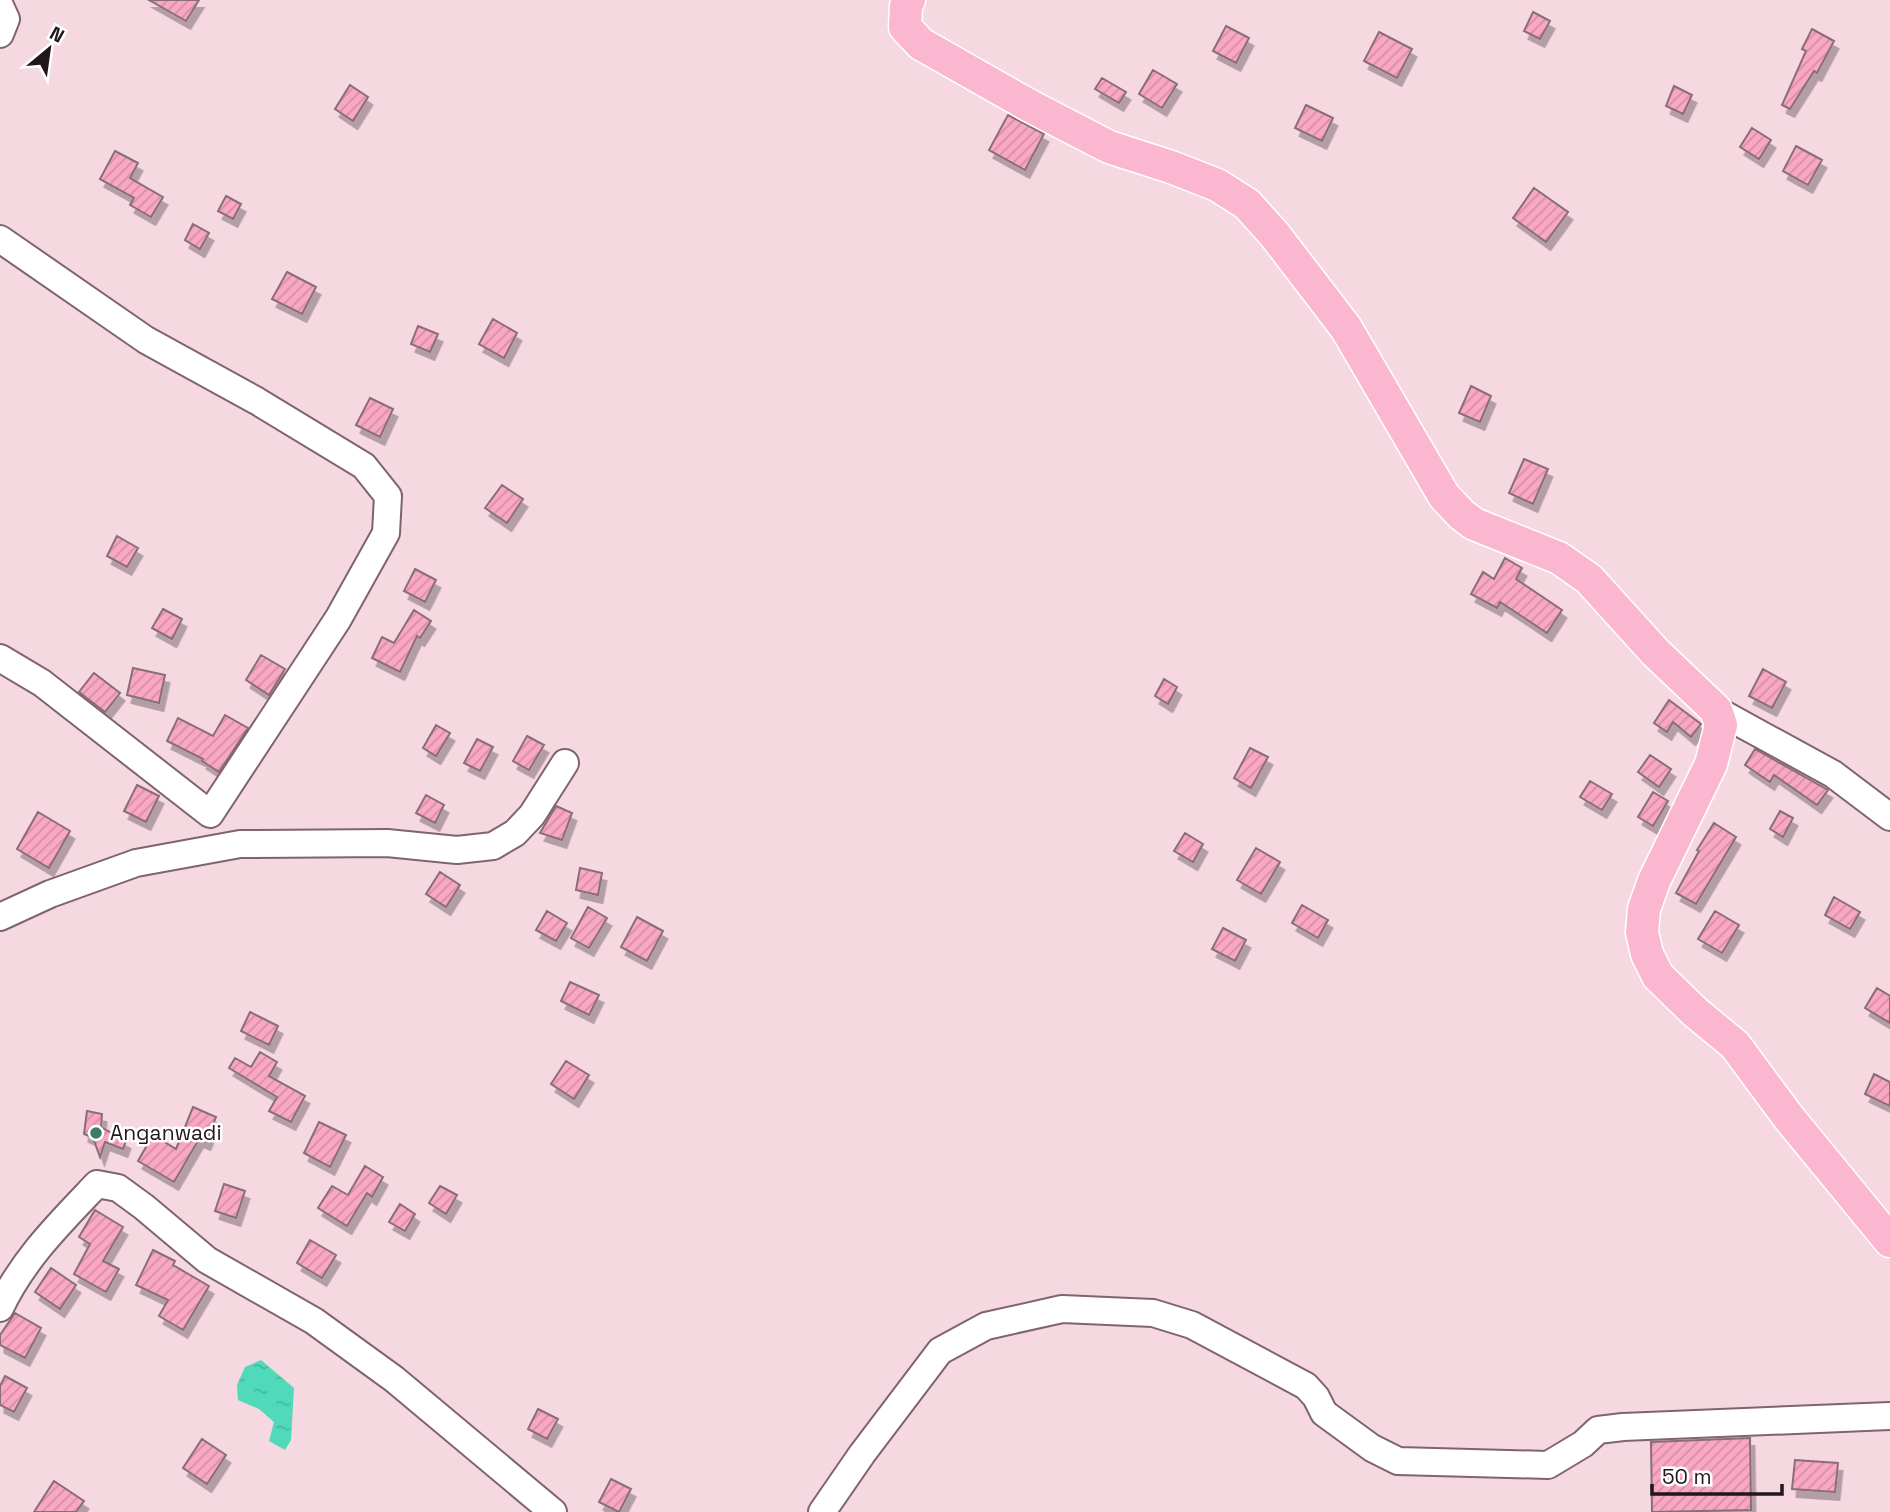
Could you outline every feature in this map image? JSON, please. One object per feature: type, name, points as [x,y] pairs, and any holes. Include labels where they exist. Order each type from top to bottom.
[{"type":"main road","points":[[909,0],[905,27],[921,44],[1109,147],[1217,185],[1247,204],[1274,234],[1346,328],[1444,496],[1474,524],[1559,558],[1589,579],[1655,652],[1716,710],[1721,725],[1712,764],[1654,881],[1644,909],[1642,932],[1647,954],[1658,976],[1695,1012],[1735,1045],[1789,1118],[1890,1241]]},
{"type":"street","points":[[0,6],[6,19],[0,34]]},
{"type":"street","points":[[0,239],[146,340],[257,401],[364,466],[388,496],[386,533],[338,619],[210,814],[188,853]]},
{"type":"street","points":[[0,657],[42,683],[210,814]]},
{"type":"street","points":[[1716,710],[1833,774],[1890,817]]},
{"type":"street","points":[[0,917],[50,894],[136,863],[240,844],[387,843],[457,850],[493,846],[515,833],[532,815],[565,764]]},
{"type":"street","points":[[0,1308],[11,1283],[41,1243],[97,1184],[118,1188],[206,1259],[314,1321],[394,1379],[553,1512]]},
{"type":"street","points":[[822,1512],[862,1454],[940,1352],[986,1326],[1062,1309],[1153,1313],[1192,1325],[1306,1386],[1316,1397],[1324,1413],[1372,1448],[1398,1461],[1548,1465],[1583,1444],[1598,1430],[1636,1426],[1890,1416]]},
{"type":"water","points":[[261,1360],[294,1388],[291,1440],[285,1450],[269,1441],[274,1422],[259,1409],[238,1400],[237,1385],[245,1367]]},
{"type":"building","points":[[149,0],[199,0],[186,21]]},
{"type":"building","points":[[1533,12],[1550,21],[1540,39],[1524,31]]},
{"type":"building","points":[[1226,26],[1249,38],[1236,63],[1213,51]]},
{"type":"building","points":[[1812,29],[1834,41],[1817,73],[1814,71],[1790,109],[1782,105],[1806,51],[1802,49]]},
{"type":"building","points":[[1379,32],[1412,49],[1397,78],[1364,61]]},
{"type":"building","points":[[1153,70],[1177,84],[1162,108],[1139,94]]},
{"type":"building","points":[[1102,78],[1126,92],[1119,103],[1095,89]]},
{"type":"building","points":[[350,85],[368,97],[353,121],[335,109]]},
{"type":"building","points":[[1674,86],[1692,95],[1683,114],[1666,106]]},
{"type":"building","points":[[1306,105],[1333,118],[1322,141],[1295,128]]},
{"type":"building","points":[[1008,115],[1044,134],[1025,170],[989,150]]},
{"type":"building","points":[[1752,128],[1771,140],[1759,159],[1740,147]]},
{"type":"building","points":[[1796,146],[1822,160],[1808,185],[1783,171]]},
{"type":"building","points":[[115,151],[138,163],[130,178],[163,197],[151,217],[130,205],[134,198],[100,179]]},
{"type":"building","points":[[1534,188],[1568,212],[1546,242],[1513,218]]},
{"type":"building","points":[[226,196],[241,204],[233,219],[218,211]]},
{"type":"building","points":[[193,224],[209,233],[200,249],[185,240]]},
{"type":"building","points":[[287,272],[316,287],[302,314],[272,299]]},
{"type":"building","points":[[493,319],[517,333],[504,358],[479,344]]},
{"type":"building","points":[[418,326],[438,334],[430,352],[411,344]]},
{"type":"building","points":[[1471,386],[1491,396],[1480,422],[1459,413]]},
{"type":"building","points":[[370,398],[393,409],[380,437],[356,425]]},
{"type":"building","points":[[1524,459],[1548,469],[1533,504],[1509,493]]},
{"type":"building","points":[[502,485],[523,499],[507,523],[485,508]]},
{"type":"building","points":[[117,536],[138,548],[127,567],[107,556]]},
{"type":"building","points":[[1505,558],[1522,568],[1516,579],[1562,610],[1547,633],[1500,602],[1497,608],[1471,594],[1483,572],[1494,579]]},
{"type":"building","points":[[415,569],[436,580],[425,602],[404,591]]},
{"type":"building","points":[[163,609],[182,619],[172,639],[152,628]]},
{"type":"building","points":[[414,610],[431,621],[420,638],[417,636],[400,672],[372,658],[382,637],[394,643]]},
{"type":"building","points":[[261,655],[285,669],[269,695],[246,680]]},
{"type":"building","points":[[133,668],[165,675],[159,703],[127,695]]},
{"type":"building","points":[[1763,669],[1786,682],[1772,708],[1749,696]]},
{"type":"building","points":[[94,673],[120,693],[105,712],[79,692]]},
{"type":"building","points":[[1164,679],[1177,687],[1168,704],[1155,696]]},
{"type":"building","points":[[1669,700],[1701,724],[1691,737],[1673,722],[1667,732],[1654,723]]},
{"type":"building","points":[[225,715],[248,728],[219,772],[202,761],[203,759],[167,741],[178,718],[213,736]]},
{"type":"building","points":[[436,725],[450,733],[436,756],[423,748]]},
{"type":"building","points":[[527,736],[544,745],[529,770],[513,761]]},
{"type":"building","points":[[477,739],[493,747],[480,771],[464,763]]},
{"type":"building","points":[[1250,748],[1268,757],[1251,788],[1234,778]]},
{"type":"building","points":[[1755,749],[1828,790],[1817,805],[1774,775],[1770,782],[1745,765]]},
{"type":"building","points":[[1650,755],[1671,769],[1659,787],[1638,772]]},
{"type":"building","points":[[1590,781],[1612,794],[1602,810],[1580,797]]},
{"type":"building","points":[[137,785],[159,796],[146,822],[124,811]]},
{"type":"building","points":[[1653,792],[1668,801],[1653,826],[1638,817]]},
{"type":"building","points":[[426,795],[444,805],[435,823],[416,813]]},
{"type":"building","points":[[556,806],[572,813],[562,840],[540,833]]},
{"type":"building","points":[[1780,811],[1793,818],[1783,837],[1770,829]]},
{"type":"building","points":[[38,812],[70,831],[49,868],[17,849]]},
{"type":"building","points":[[1714,823],[1736,837],[1696,904],[1676,893]]},
{"type":"building","points":[[1185,833],[1203,844],[1193,862],[1174,851]]},
{"type":"building","points":[[1256,848],[1280,862],[1261,894],[1237,880]]},
{"type":"building","points":[[580,868],[602,873],[598,895],[576,890]]},
{"type":"building","points":[[440,872],[460,885],[446,907],[426,894]]},
{"type":"building","points":[[1834,897],[1860,912],[1850,929],[1825,915]]},
{"type":"building","points":[[1302,905],[1328,920],[1318,938],[1292,923]]},
{"type":"building","points":[[588,907],[607,918],[589,948],[571,938]]},
{"type":"building","points":[[547,911],[567,923],[556,941],[536,930]]},
{"type":"building","points":[[1715,911],[1739,925],[1722,953],[1698,939]]},
{"type":"building","points":[[637,917],[663,931],[647,961],[621,947]]},
{"type":"building","points":[[1223,928],[1246,940],[1235,961],[1212,949]]},
{"type":"building","points":[[570,982],[599,995],[589,1015],[561,1001]]},
{"type":"building","points":[[1877,988],[1890,996],[1890,1023],[1865,1008]]},
{"type":"building","points":[[250,1012],[278,1026],[269,1045],[241,1031]]},
{"type":"building","points":[[260,1052],[277,1062],[269,1076],[305,1096],[291,1122],[269,1111],[277,1097],[229,1068],[235,1058],[251,1067]]},
{"type":"building","points":[[566,1061],[589,1075],[574,1099],[551,1084]]},
{"type":"building","points":[[1874,1074],[1890,1082],[1890,1106],[1865,1094]]},
{"type":"building","points":[[193,1107],[216,1117],[206,1142],[199,1139],[174,1182],[138,1161],[153,1135],[176,1149]]},
{"type":"building","name":"Anganwadi","points":[[87,1111],[102,1114],[101,1127],[126,1141],[123,1149],[105,1142],[100,1157],[93,1138],[84,1134]]},
{"type":"building","points":[[319,1122],[346,1135],[330,1167],[304,1153]]},
{"type":"building","points":[[365,1166],[383,1177],[372,1197],[367,1193],[347,1226],[318,1208],[332,1186],[348,1195]]},
{"type":"building","points":[[224,1184],[245,1191],[236,1218],[215,1211]]},
{"type":"building","points":[[440,1186],[457,1195],[446,1214],[429,1203]]},
{"type":"building","points":[[400,1204],[415,1214],[405,1231],[389,1222]]},
{"type":"building","points":[[95,1210],[123,1227],[103,1261],[119,1269],[106,1292],[74,1274],[90,1244],[79,1237]]},
{"type":"building","points":[[310,1240],[336,1255],[322,1278],[297,1263]]},
{"type":"building","points":[[153,1250],[175,1261],[173,1265],[209,1286],[183,1330],[159,1316],[168,1300],[136,1285]]},
{"type":"building","points":[[51,1268],[76,1285],[60,1309],[35,1292]]},
{"type":"building","points":[[15,1313],[41,1328],[25,1358],[0,1345],[0,1335]]},
{"type":"building","points":[[5,1376],[27,1388],[14,1412],[0,1405],[0,1386]]},
{"type":"building","points":[[538,1409],[558,1419],[547,1439],[528,1429]]},
{"type":"building","points":[[1750,1438],[1751,1510],[1652,1512],[1651,1442]]},
{"type":"building","points":[[202,1439],[226,1455],[207,1484],[183,1468]]},
{"type":"building","points":[[1795,1460],[1838,1463],[1835,1492],[1792,1489]]},
{"type":"building","points":[[611,1479],[631,1489],[619,1512],[599,1502]]},
{"type":"building","points":[[54,1481],[84,1501],[76,1512],[34,1512]]},
{"type":"place","name":"Anganwadi","points":[[96,1133]]}]
